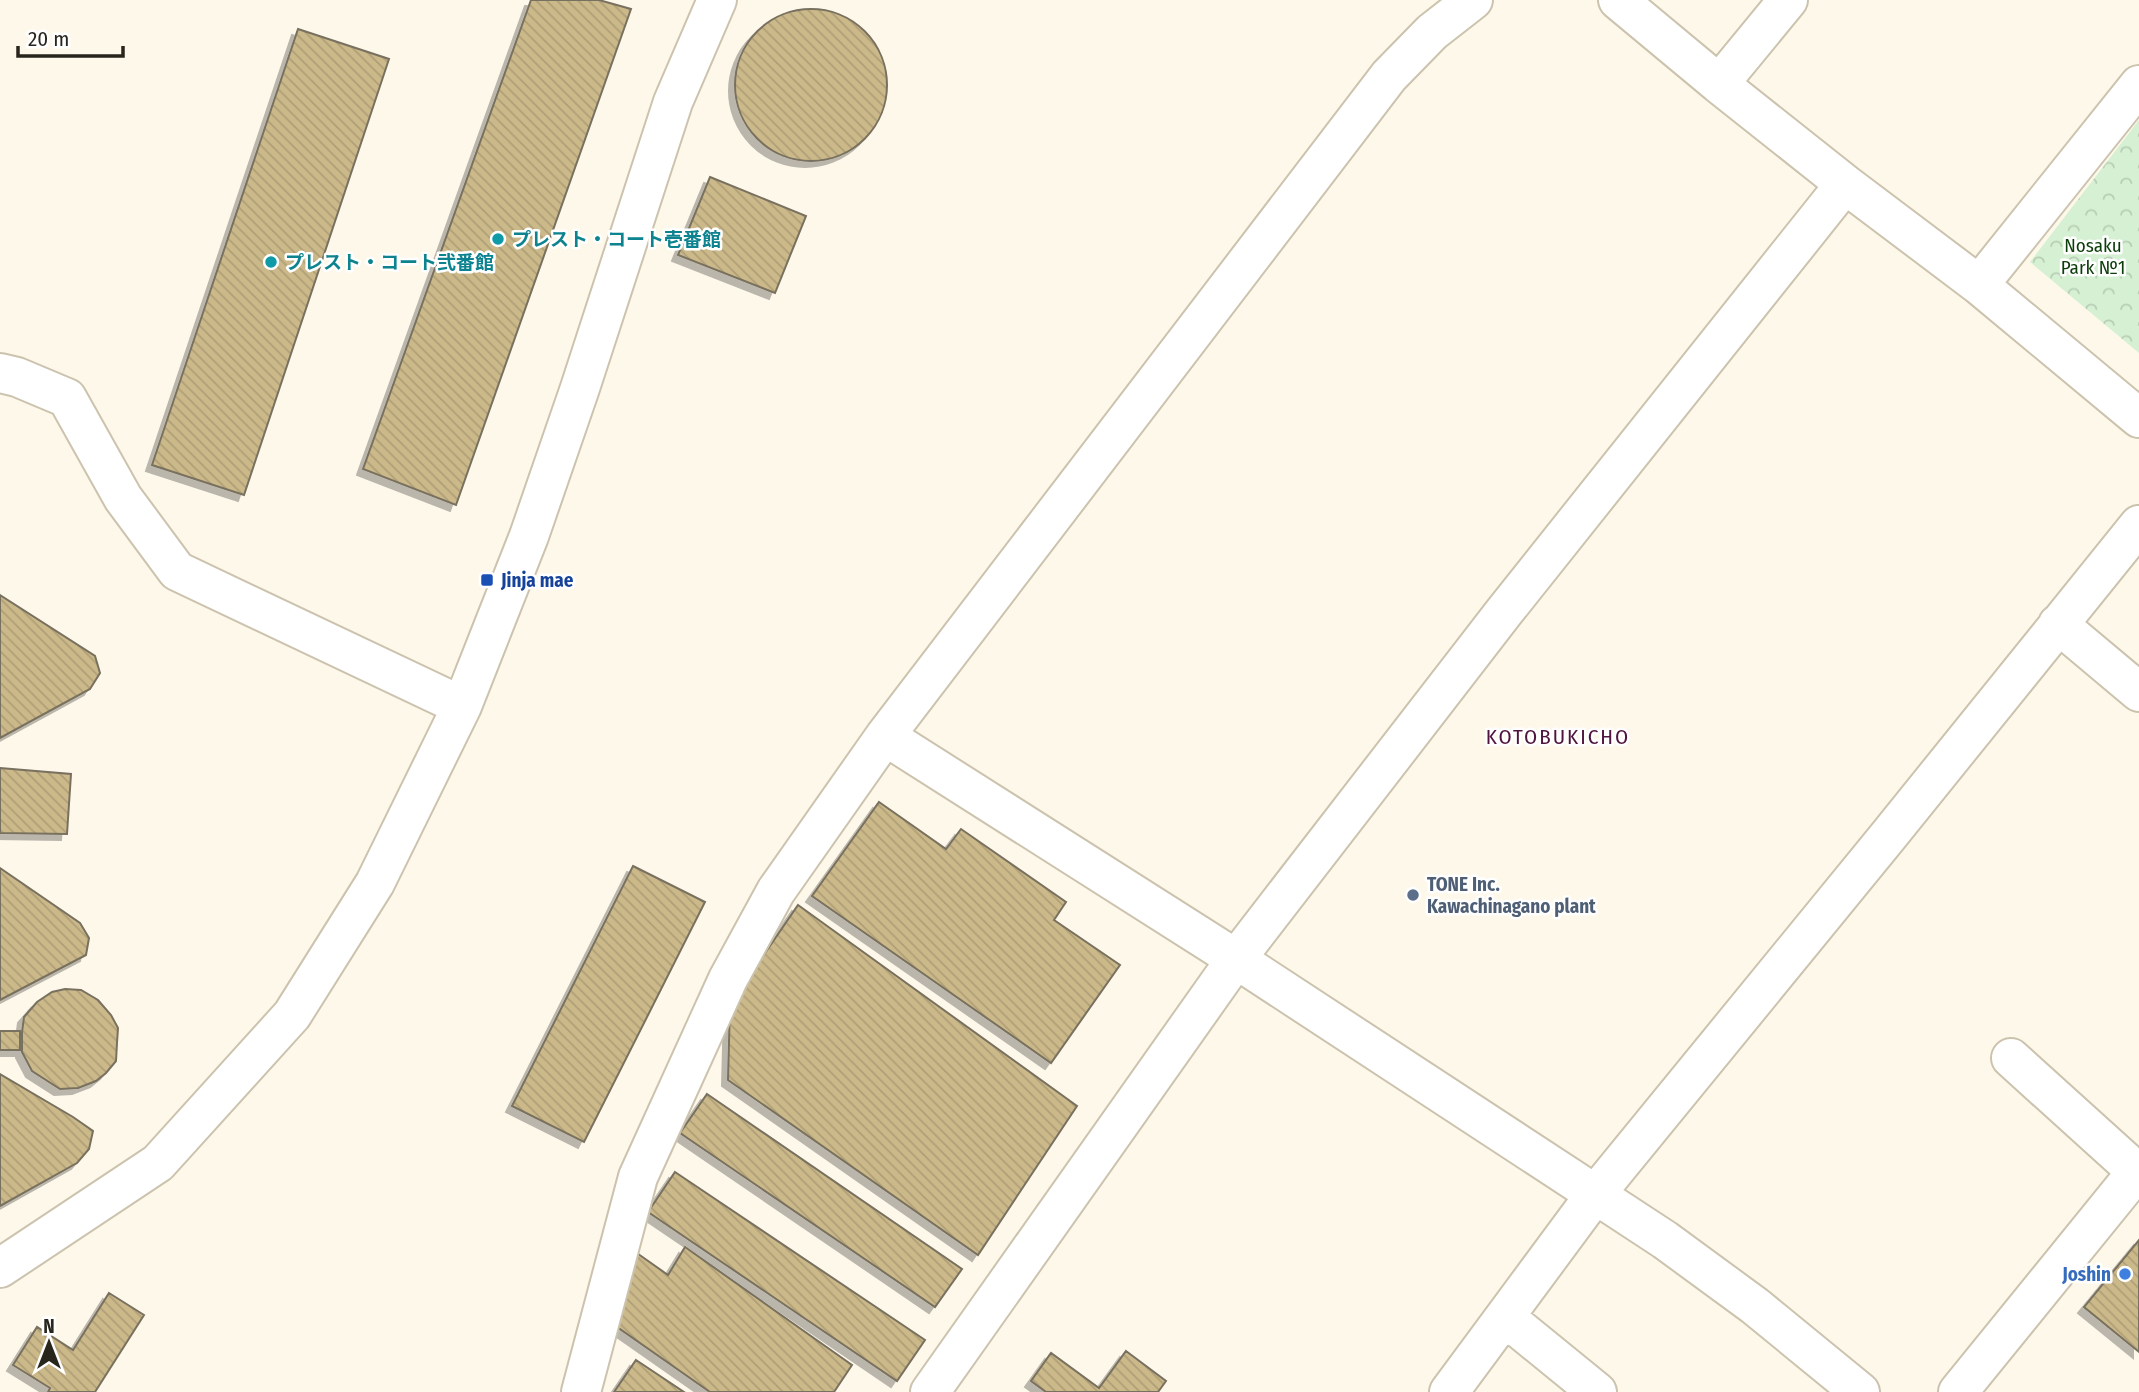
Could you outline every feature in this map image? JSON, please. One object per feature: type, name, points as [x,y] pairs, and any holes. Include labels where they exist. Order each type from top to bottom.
[{"type":"street","points":[[0,1268],[158,1163],[292,1015],[375,883],[462,706],[529,536],[673,102],[717,0]]},
{"type":"street","points":[[581,1392],[638,1177],[728,979],[776,891],[885,736],[1389,76],[1432,32],[1473,0]]},
{"type":"street","points":[[1618,0],[1845,184],[1979,285],[2139,418]]},
{"type":"street","points":[[1719,84],[1788,0]]},
{"type":"street","points":[[1979,285],[2139,85]]},
{"type":"street","points":[[930,1392],[1236,959],[1513,602],[1845,184]]},
{"type":"street","points":[[0,373],[17,377],[66,398],[123,498],[177,571],[462,706]]},
{"type":"street","points":[[1449,1392],[1594,1196],[2139,525]]},
{"type":"street","points":[[2058,624],[2139,692]]},
{"type":"street","points":[[885,736],[1236,959],[1665,1240],[1755,1306],[1860,1392]]},
{"type":"street","points":[[1958,1392],[2138,1170],[2011,1058]]},
{"type":"street","points":[[1505,1317],[1597,1392]]},
{"type":"green space","name":"Nosaku Park №1","points":[[2139,120],[2139,353],[2030,262]]},
{"type":"building","name":"プレスト・コート壱番館","points":[[531,0],[599,0],[631,9],[456,505],[363,469]]},
{"type":"building","points":[[811,9],[840,15],[865,31],[881,56],[887,85],[881,114],[865,139],[840,155],[811,161],[782,155],[757,139],[741,114],[735,85],[741,56],[757,31],[782,15]]},
{"type":"building","name":"プレスト・コート弐番館","points":[[298,29],[389,59],[244,495],[152,465]]},
{"type":"building","points":[[710,177],[806,216],[775,293],[678,255]]},
{"type":"building","points":[[0,595],[95,656],[100,673],[90,689],[0,738]]},
{"type":"building","points":[[0,768],[71,774],[67,834],[0,833]]},
{"type":"building","points":[[879,802],[946,849],[961,829],[1066,902],[1054,920],[1120,965],[1051,1063],[812,896]]},
{"type":"building","points":[[633,866],[705,902],[584,1142],[512,1106]]},
{"type":"building","points":[[0,868],[80,923],[89,938],[86,955],[0,1000]]},
{"type":"building","points":[[798,905],[1077,1106],[978,1255],[728,1080],[730,1004]]},
{"type":"building","points":[[81,990],[98,1000],[118,1028],[116,1061],[106,1073],[96,1081],[78,1088],[60,1089],[32,1071],[22,1052],[22,1032],[24,1017],[37,1002],[52,992]]},
{"type":"building","points":[[0,1031],[20,1031],[20,1050],[0,1050]]},
{"type":"building","points":[[0,1074],[93,1131],[89,1149],[77,1163],[0,1206]]},
{"type":"building","points":[[707,1094],[962,1269],[935,1307],[680,1133]]},
{"type":"building","points":[[675,1172],[925,1340],[897,1381],[648,1212]]},
{"type":"building","name":"Joshin","points":[[2139,1240],[2139,1352],[2084,1307]]},
{"type":"building","points":[[685,1247],[852,1365],[834,1392],[710,1392],[610,1322],[634,1251],[668,1275]]},
{"type":"building","points":[[109,1293],[144,1315],[95,1392],[48,1392],[50,1388],[13,1365],[37,1327],[73,1350]]},
{"type":"building","points":[[1126,1351],[1166,1381],[1158,1392],[1046,1392],[1031,1381],[1051,1353],[1099,1388]]},
{"type":"building","points":[[636,1360],[684,1392],[614,1392]]},
{"type":"place","name":"プレスト・コート壱番館","points":[[498,239]]},
{"type":"place","name":"プレスト・コート弐番館","points":[[271,262]]},
{"type":"place","name":"Jinja mae","points":[[487,580]]},
{"type":"place","name":"TONE Inc. Kawachinagano plant","points":[[1413,895]]},
{"type":"place","name":"Joshin","points":[[2125,1274]]},
{"type":"district","name":"KOTOBUKICHO","points":[[1558,737]]}]
